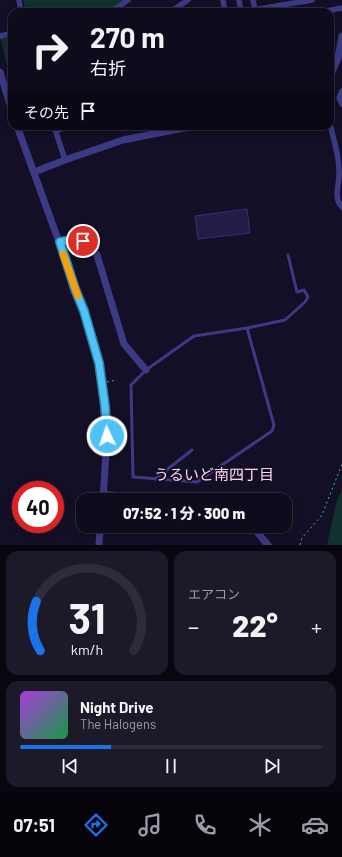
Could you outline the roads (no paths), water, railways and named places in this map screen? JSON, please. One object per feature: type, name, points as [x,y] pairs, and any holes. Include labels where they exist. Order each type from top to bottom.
[{"type":"street","points":[[118,8],[128,0]]},
{"type":"street","points":[[176,8],[188,0]]},
{"type":"street","points":[[262,8],[280,3],[308,0]]},
{"type":"street","points":[[334,68],[338,58],[342,36]]},
{"type":"street","points":[[0,72],[8,98]]},
{"type":"street","points":[[342,91],[339,98],[342,104]]},
{"type":"street","points":[[18,130],[60,242],[99,363],[107,436],[103,493]]},
{"type":"street","points":[[56,130],[65,160]]},
{"type":"street","points":[[34,172],[123,140],[174,130]]},
{"type":"street","points":[[331,130],[338,158],[339,177],[337,201],[342,207]]},
{"type":"street","points":[[60,242],[76,239],[83,241],[90,246],[97,255],[124,344],[146,370]]},
{"type":"street","points":[[99,545],[100,533]]},
{"type":"street","points":[[258,533],[268,545]]},
{"type":"lane","points":[[247,328],[274,425],[272,431],[197,482],[133,477],[131,385],[146,370],[194,336],[247,328],[285,320],[305,302],[308,297],[304,290],[298,292],[288,255]]},
{"type":"lane","points":[[155,479],[192,450]]},
{"type":"district","name":"うるいど南四丁目","points":[[214,475]]}]
